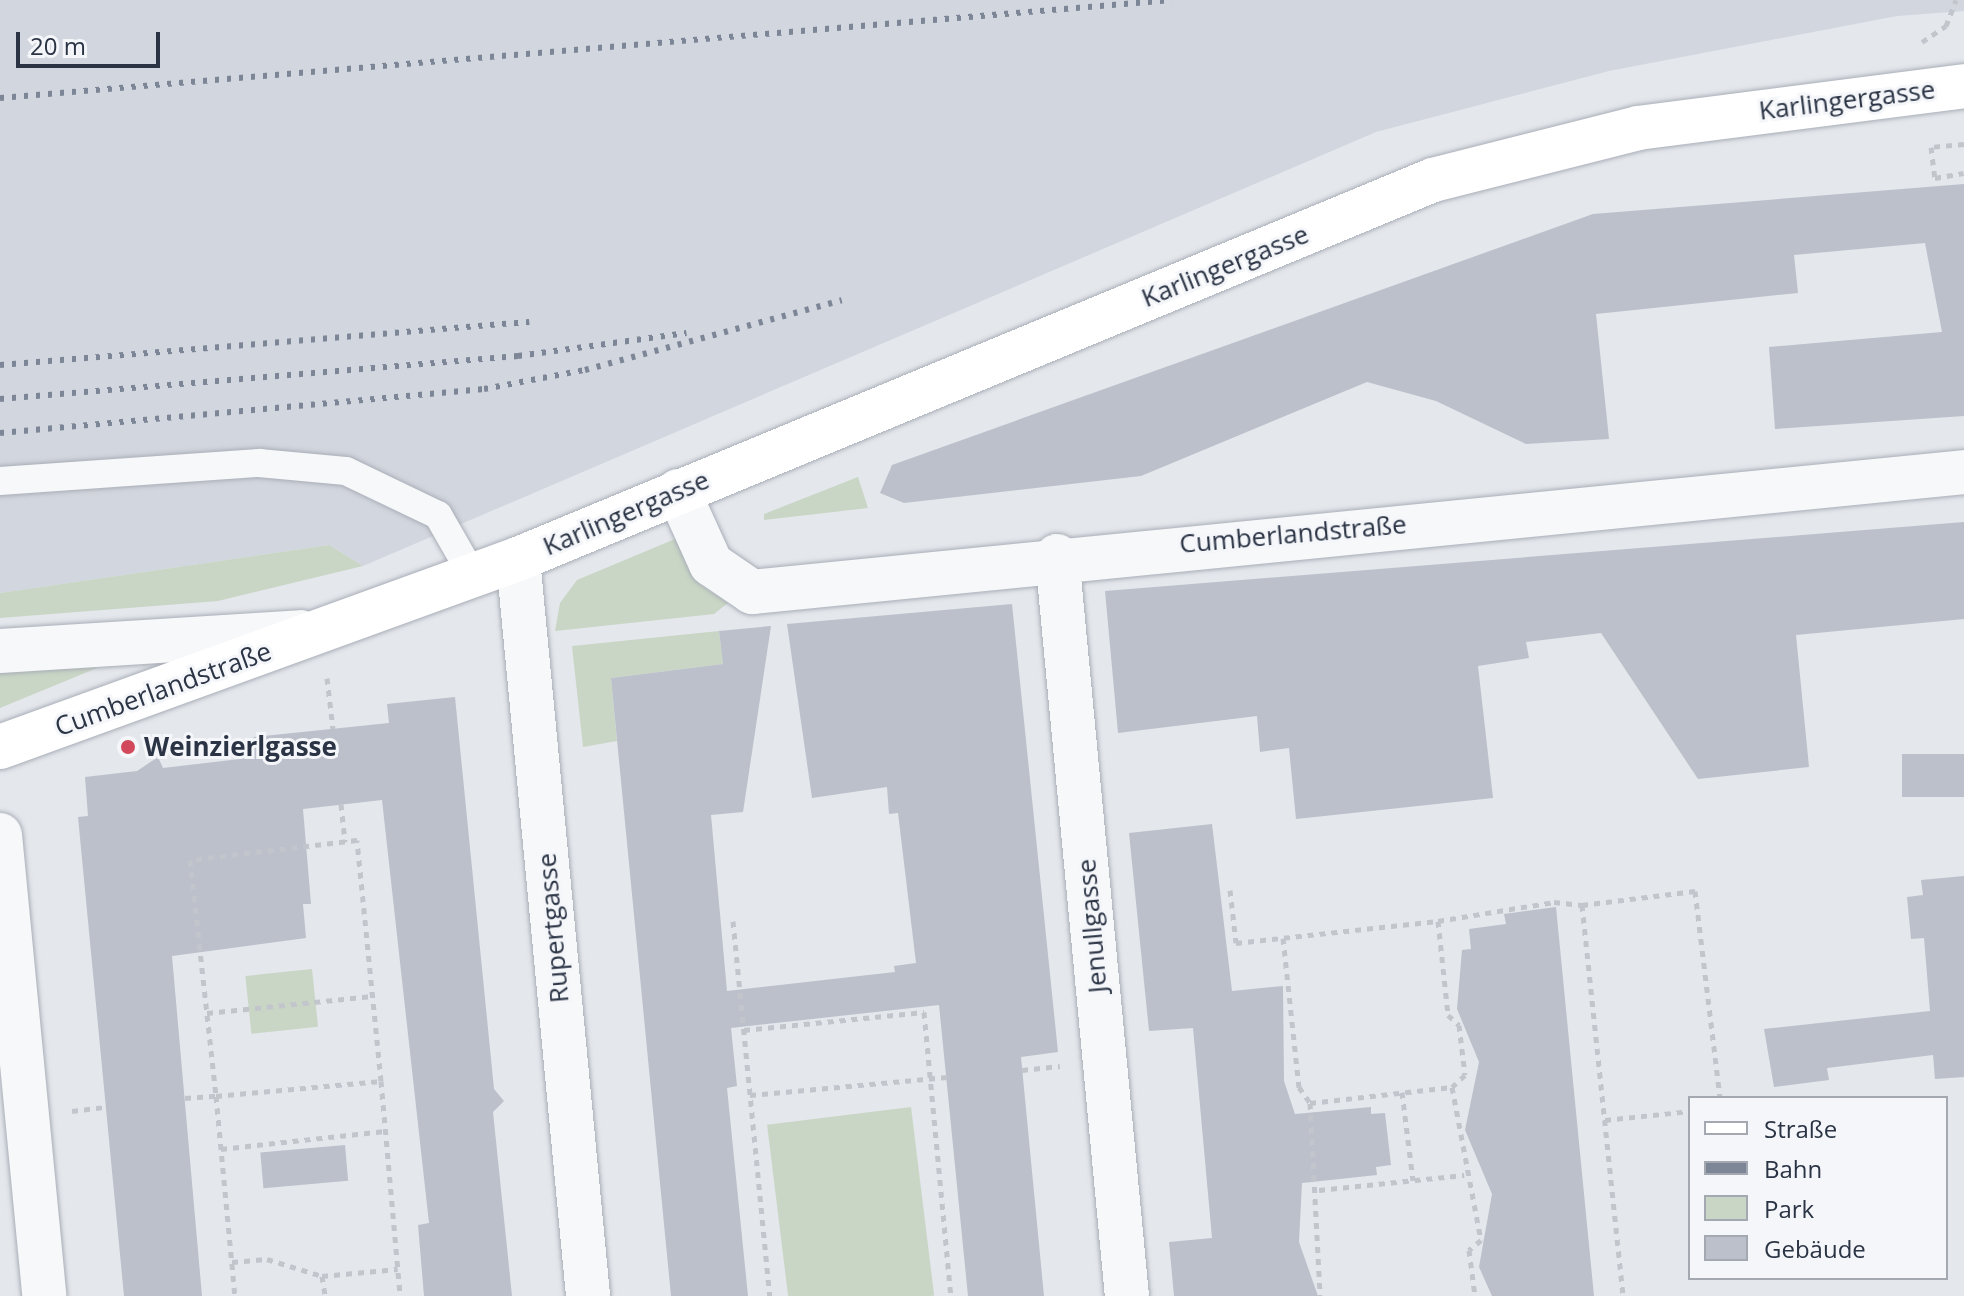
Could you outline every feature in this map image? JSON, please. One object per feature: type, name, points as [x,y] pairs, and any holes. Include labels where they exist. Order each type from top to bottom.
[{"type":"street","name":"Karlingergasse","points":[[518,559],[1433,180],[1638,128],[1964,86]]},
{"type":"street","name":"Cumberlandstraße","points":[[678,491],[711,564],[752,592],[1057,556],[1964,472]]},
{"type":"street","name":"Jenullgasse","points":[[1057,556],[1127,1296]]},
{"type":"street","name":"Cumberlandstraße","points":[[0,747],[518,559]]},
{"type":"street","name":"Rupertgasse","points":[[518,559],[588,1296]]},
{"type":"street","name":"Cumberlandstraße","points":[[0,651],[326,630]]},
{"type":"street","points":[[0,835],[44,1296]]},
{"type":"lane","points":[[0,481],[259,463],[346,471],[438,515],[473,576]]},
{"type":"path","points":[[1952,14],[1956,0]]},
{"type":"path","points":[[1964,144],[1931,147],[1935,178],[1964,173]]},
{"type":"path","points":[[341,804],[345,842]]},
{"type":"path","points":[[235,1296],[190,860],[357,840],[400,1296]]},
{"type":"path","points":[[1230,890],[1236,943],[1438,921],[1554,902],[1582,905],[1695,891],[1720,1096]]},
{"type":"path","points":[[1582,905],[1623,1296]]},
{"type":"path","points":[[733,921],[770,1296]]},
{"type":"path","points":[[1310,1103],[1452,1087],[1465,1075],[1459,1025],[1448,1015],[1438,921]]},
{"type":"path","points":[[1283,938],[1299,1087],[1310,1103],[1319,1190],[1310,1203],[1320,1296]]},
{"type":"path","points":[[207,1013],[372,996]]},
{"type":"path","points":[[744,1030],[924,1012],[951,1296]]},
{"type":"path","points":[[750,1095],[947,1077]]},
{"type":"path","points":[[185,1098],[381,1081]]},
{"type":"path","points":[[1452,1087],[1464,1175]]},
{"type":"path","points":[[1402,1092],[1413,1180]]},
{"type":"path","points":[[1605,1120],[1688,1111]]},
{"type":"path","points":[[221,1149],[385,1131]]},
{"type":"path","points":[[1319,1190],[1464,1175],[1475,1183],[1481,1240],[1469,1250],[1475,1296]]},
{"type":"path","points":[[232,1262],[267,1259],[322,1276],[398,1269]]},
{"type":"path","points":[[322,1276],[325,1296]]},
{"type":"shaded area","points":[[0,0],[1964,0],[1964,11],[1897,16],[1609,71],[1376,132],[363,566],[329,545],[0,593]]},
{"type":"green space","points":[[858,477],[868,508],[764,520],[764,514]]},
{"type":"green space","points":[[675,539],[699,584],[728,603],[714,614],[555,631],[560,603],[577,580]]},
{"type":"green space","points":[[329,545],[363,566],[218,601],[0,618],[0,593]]},
{"type":"green space","points":[[719,631],[723,664],[611,678],[617,741],[583,747],[572,646]]},
{"type":"green space","points":[[0,666],[93,666],[97,668],[0,708]]},
{"type":"green space","points":[[312,969],[318,1027],[251,1034],[245,976]]},
{"type":"green space","points":[[911,1107],[934,1296],[788,1296],[767,1125]]},
{"type":"building","points":[[1964,184],[1964,416],[1775,429],[1769,347],[1942,332],[1925,243],[1794,255],[1798,293],[1596,314],[1609,439],[1526,444],[1436,401],[1367,382],[1141,476],[904,503],[880,493],[892,465],[1593,214]]},
{"type":"building","points":[[1964,522],[1964,619],[1796,635],[1809,767],[1698,779],[1601,633],[1526,642],[1529,658],[1478,666],[1493,798],[1296,819],[1289,748],[1260,752],[1257,716],[1118,733],[1105,591]]},
{"type":"building","points":[[1012,604],[1058,1052],[1021,1057],[1044,1296],[968,1296],[939,1005],[731,1028],[737,1086],[727,1088],[748,1296],[671,1296],[611,678],[723,664],[719,631],[771,626],[743,812],[711,815],[727,991],[895,972],[894,966],[916,963],[898,813],[889,814],[887,787],[812,798],[787,624]]},
{"type":"building","points":[[455,697],[494,1089],[504,1101],[493,1112],[512,1296],[424,1296],[418,1225],[429,1223],[382,800],[303,809],[311,904],[303,904],[306,938],[172,956],[202,1296],[124,1296],[78,817],[88,816],[85,777],[137,771],[158,757],[163,768],[240,759],[254,737],[389,723],[387,704]]},
{"type":"building","points":[[1902,754],[1964,754],[1964,797],[1902,797]]},
{"type":"building","points":[[1212,824],[1232,991],[1283,986],[1284,1081],[1295,1114],[1371,1107],[1371,1114],[1385,1113],[1391,1165],[1376,1167],[1377,1175],[1302,1183],[1299,1242],[1318,1296],[1174,1296],[1169,1242],[1212,1238],[1193,1028],[1149,1031],[1129,833]]},
{"type":"building","points":[[1964,876],[1964,1077],[1935,1079],[1933,1055],[1827,1068],[1829,1080],[1774,1087],[1764,1029],[1930,1011],[1924,938],[1911,939],[1907,897],[1923,895],[1921,880]]},
{"type":"building","points":[[1556,907],[1594,1296],[1492,1296],[1479,1267],[1492,1194],[1465,1130],[1479,1062],[1457,1009],[1462,950],[1471,949],[1469,929],[1506,924],[1504,914]]},
{"type":"building","points":[[345,1145],[348,1181],[263,1188],[260,1152]]},
{"type":"railway","points":[[0,98],[1172,0]]},
{"type":"railway","points":[[0,433],[484,389],[585,370],[842,300]]},
{"type":"railway","points":[[0,365],[529,322]]},
{"type":"railway","points":[[0,399],[518,356],[686,333]]},
{"type":"place","name":"Weinzierlgasse","points":[[128,747]]}]
